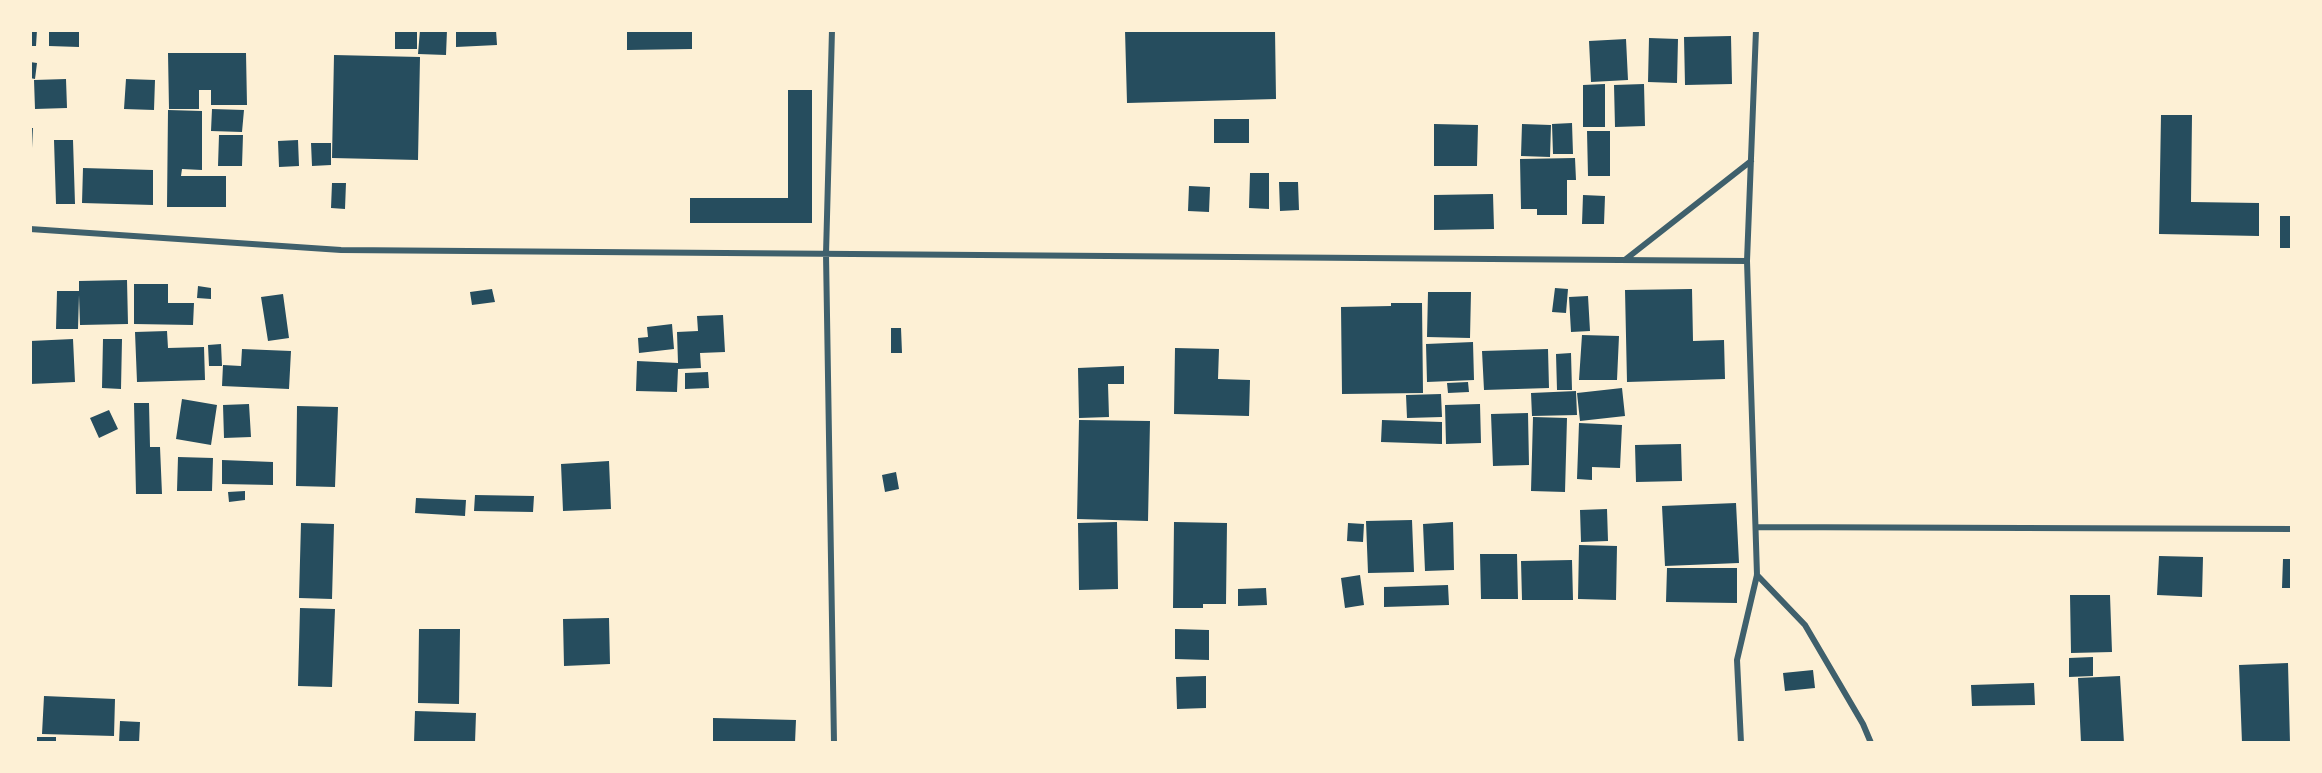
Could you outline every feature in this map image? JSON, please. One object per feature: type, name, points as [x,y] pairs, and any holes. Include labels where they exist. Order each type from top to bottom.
[{"type":"street","points":[[832,30],[826,254],[834,743]]},
{"type":"street","points":[[1741,743],[1737,660],[1757,575],[1747,261],[1756,30]]},
{"type":"street","points":[[1626,260],[1751,161]]},
{"type":"street","points":[[30,230],[341,250],[1747,261]]},
{"type":"street","points":[[1757,527],[2292,530]]},
{"type":"street","points":[[1757,575],[1805,625],[1863,724],[1871,743]]},
{"type":"building","points":[[30,30],[37,30],[36,46],[30,46]]},
{"type":"building","points":[[49,30],[79,30],[79,47],[49,46]]},
{"type":"building","points":[[395,30],[417,30],[417,49],[395,49]]},
{"type":"building","points":[[420,30],[447,30],[446,55],[418,54]]},
{"type":"building","points":[[456,30],[496,30],[497,45],[456,47]]},
{"type":"building","points":[[627,30],[692,30],[692,49],[627,50]]},
{"type":"building","points":[[1125,30],[1275,30],[1276,99],[1127,103]]},
{"type":"building","points":[[1731,36],[1732,84],[1685,85],[1684,37]]},
{"type":"building","points":[[1649,38],[1678,39],[1677,83],[1648,82]]},
{"type":"building","points":[[1626,39],[1628,80],[1591,82],[1589,41]]},
{"type":"building","points":[[168,53],[246,53],[247,105],[211,105],[211,90],[199,90],[199,109],[169,109]]},
{"type":"building","points":[[334,55],[420,57],[418,160],[332,158]]},
{"type":"building","points":[[30,62],[37,63],[35,79],[30,78]]},
{"type":"building","points":[[66,79],[67,108],[35,109],[34,80]]},
{"type":"building","points":[[126,79],[155,80],[154,110],[124,109]]},
{"type":"building","points":[[1605,84],[1605,127],[1583,127],[1583,85]]},
{"type":"building","points":[[1644,84],[1645,126],[1615,127],[1614,85]]},
{"type":"building","points":[[788,90],[812,90],[812,223],[690,223],[690,198],[788,198]]},
{"type":"building","points":[[212,109],[244,110],[242,132],[211,131]]},
{"type":"building","points":[[168,110],[202,111],[202,170],[182,169],[181,176],[226,176],[226,207],[167,207]]},
{"type":"building","points":[[2161,115],[2192,115],[2191,202],[2259,203],[2259,236],[2159,234]]},
{"type":"building","points":[[1214,119],[1249,119],[1249,143],[1214,143]]},
{"type":"building","points":[[1572,123],[1573,154],[1553,154],[1552,124]]},
{"type":"building","points":[[1434,124],[1478,125],[1477,166],[1434,166]]},
{"type":"building","points":[[1522,124],[1551,125],[1550,157],[1521,156]]},
{"type":"building","points":[[30,128],[33,128],[32,148],[30,148]]},
{"type":"building","points":[[1587,131],[1610,131],[1610,176],[1588,176]]},
{"type":"building","points":[[219,135],[243,135],[242,166],[218,166]]},
{"type":"building","points":[[54,140],[73,140],[75,204],[56,204]]},
{"type":"building","points":[[298,140],[299,166],[279,167],[278,141]]},
{"type":"building","points":[[311,143],[331,143],[331,165],[312,166]]},
{"type":"building","points":[[1575,158],[1576,180],[1567,180],[1567,215],[1537,215],[1537,209],[1521,209],[1520,159]]},
{"type":"building","points":[[83,168],[153,170],[153,205],[82,203]]},
{"type":"building","points":[[1250,173],[1269,173],[1269,209],[1249,208]]},
{"type":"building","points":[[1279,182],[1298,182],[1299,210],[1280,211]]},
{"type":"building","points":[[332,183],[346,183],[345,209],[331,208]]},
{"type":"building","points":[[1189,186],[1210,187],[1209,212],[1188,211]]},
{"type":"building","points":[[1493,194],[1494,229],[1434,230],[1434,195]]},
{"type":"building","points":[[1583,195],[1605,196],[1604,224],[1582,224]]},
{"type":"building","points":[[2280,216],[2292,216],[2292,248],[2280,248]]},
{"type":"building","points":[[127,280],[128,324],[80,325],[79,295],[78,329],[56,329],[57,291],[79,291],[79,281]]},
{"type":"building","points":[[134,284],[168,284],[168,303],[194,303],[193,325],[134,324]]},
{"type":"building","points":[[198,286],[211,288],[211,299],[197,298]]},
{"type":"building","points":[[1555,288],[1568,289],[1566,313],[1552,312]]},
{"type":"building","points":[[492,289],[495,302],[472,305],[470,292]]},
{"type":"building","points":[[1692,289],[1693,341],[1724,340],[1725,379],[1627,382],[1625,290]]},
{"type":"building","points":[[1428,292],[1471,292],[1470,338],[1427,337]]},
{"type":"building","points":[[283,294],[289,338],[268,341],[261,297]]},
{"type":"building","points":[[1588,296],[1590,331],[1571,332],[1569,297]]},
{"type":"building","points":[[1391,303],[1422,303],[1423,393],[1342,394],[1341,307],[1391,306]]},
{"type":"building","points":[[723,315],[725,352],[700,353],[701,368],[678,369],[677,392],[636,391],[637,361],[678,363],[677,332],[698,331],[697,316]]},
{"type":"building","points":[[672,324],[674,349],[639,353],[638,338],[648,337],[647,327]]},
{"type":"building","points":[[891,328],[901,328],[902,353],[891,353]]},
{"type":"building","points":[[167,331],[168,348],[204,347],[205,380],[137,382],[135,332]]},
{"type":"building","points":[[1582,335],[1619,336],[1617,380],[1579,380]]},
{"type":"building","points":[[73,339],[75,382],[30,384],[30,341]]},
{"type":"building","points":[[103,339],[122,339],[121,389],[102,388]]},
{"type":"building","points":[[1473,342],[1474,380],[1427,382],[1426,344]]},
{"type":"building","points":[[221,344],[222,366],[209,366],[208,345]]},
{"type":"building","points":[[1175,348],[1219,349],[1218,379],[1250,380],[1249,416],[1174,414]]},
{"type":"building","points":[[242,349],[291,351],[289,389],[222,386],[223,365],[241,366]]},
{"type":"building","points":[[1548,349],[1549,388],[1484,390],[1482,351]]},
{"type":"building","points":[[1571,353],[1572,390],[1557,390],[1556,354]]},
{"type":"building","points":[[1124,366],[1124,384],[1108,384],[1109,417],[1079,418],[1078,368]]},
{"type":"building","points":[[708,372],[709,388],[685,389],[685,373]]},
{"type":"building","points":[[1468,382],[1469,392],[1448,393],[1447,383]]},
{"type":"building","points":[[1622,388],[1625,416],[1580,421],[1577,393]]},
{"type":"building","points":[[1576,391],[1577,415],[1532,416],[1531,393]]},
{"type":"building","points":[[1441,394],[1442,417],[1407,418],[1406,395]]},
{"type":"building","points":[[182,399],[217,405],[211,445],[176,439]]},
{"type":"building","points":[[134,403],[149,403],[150,447],[160,447],[162,494],[136,494]]},
{"type":"building","points":[[249,404],[251,437],[224,438],[223,405]]},
{"type":"building","points":[[1480,404],[1481,443],[1446,444],[1445,405]]},
{"type":"building","points":[[297,406],[338,407],[335,487],[296,486]]},
{"type":"building","points":[[109,410],[118,429],[99,438],[90,418]]},
{"type":"building","points":[[1528,413],[1529,465],[1493,466],[1491,414]]},
{"type":"building","points":[[1533,417],[1567,418],[1565,492],[1531,491]]},
{"type":"building","points":[[1079,420],[1150,421],[1148,521],[1077,519]]},
{"type":"building","points":[[1382,420],[1442,422],[1442,444],[1381,442]]},
{"type":"building","points":[[1579,423],[1622,425],[1620,468],[1592,467],[1592,480],[1577,479]]},
{"type":"building","points":[[1681,444],[1682,481],[1636,482],[1635,445]]},
{"type":"building","points":[[178,457],[213,458],[212,491],[177,491]]},
{"type":"building","points":[[222,460],[273,462],[273,485],[222,484]]},
{"type":"building","points":[[609,461],[611,509],[563,511],[561,464]]},
{"type":"building","points":[[896,472],[899,489],[885,492],[882,475]]},
{"type":"building","points":[[245,491],[245,500],[229,502],[228,492]]},
{"type":"building","points":[[475,495],[534,496],[533,512],[474,511]]},
{"type":"building","points":[[416,498],[466,500],[465,516],[415,513]]},
{"type":"building","points":[[1736,503],[1739,563],[1665,566],[1662,506]]},
{"type":"building","points":[[1607,509],[1608,541],[1581,542],[1580,510]]},
{"type":"building","points":[[1412,520],[1414,572],[1368,573],[1366,521]]},
{"type":"building","points":[[1117,522],[1118,589],[1079,590],[1078,523]]},
{"type":"building","points":[[1174,522],[1227,523],[1226,604],[1203,604],[1203,608],[1173,608]]},
{"type":"building","points":[[1453,522],[1454,570],[1425,571],[1423,524]]},
{"type":"building","points":[[301,523],[334,524],[332,599],[299,598]]},
{"type":"building","points":[[1348,523],[1364,524],[1363,542],[1347,541]]},
{"type":"building","points":[[1579,545],[1617,546],[1616,600],[1578,599]]},
{"type":"building","points":[[1480,554],[1517,554],[1518,599],[1481,599]]},
{"type":"building","points":[[2159,556],[2203,557],[2202,597],[2157,595]]},
{"type":"building","points":[[2283,559],[2292,559],[2292,588],[2282,588]]},
{"type":"building","points":[[1572,560],[1573,600],[1522,600],[1521,561]]},
{"type":"building","points":[[1667,568],[1737,568],[1737,603],[1666,602]]},
{"type":"building","points":[[1360,575],[1364,605],[1345,608],[1341,578]]},
{"type":"building","points":[[1448,585],[1449,605],[1384,607],[1384,587]]},
{"type":"building","points":[[1266,588],[1267,605],[1238,606],[1238,589]]},
{"type":"building","points":[[2070,595],[2110,595],[2112,652],[2071,653]]},
{"type":"building","points":[[300,608],[335,609],[332,687],[298,686]]},
{"type":"building","points":[[609,618],[610,664],[564,666],[563,619]]},
{"type":"building","points":[[419,629],[460,629],[459,704],[418,703]]},
{"type":"building","points":[[1175,629],[1209,630],[1209,660],[1175,659]]},
{"type":"building","points":[[2093,657],[2093,676],[2069,677],[2069,658]]},
{"type":"building","points":[[2288,663],[2290,743],[2242,743],[2239,665]]},
{"type":"building","points":[[1813,670],[1815,688],[1785,691],[1783,673]]},
{"type":"building","points":[[1206,676],[1206,708],[1177,709],[1176,677]]},
{"type":"building","points":[[2120,676],[2124,743],[2081,743],[2078,678]]},
{"type":"building","points":[[2034,683],[2035,705],[1972,706],[1971,685]]},
{"type":"building","points":[[44,696],[115,699],[114,736],[42,734]]},
{"type":"building","points":[[415,711],[476,713],[475,743],[414,743]]},
{"type":"building","points":[[713,718],[796,720],[795,743],[713,743]]},
{"type":"building","points":[[120,721],[140,722],[139,743],[119,743]]},
{"type":"building","points":[[37,737],[56,737],[56,743],[37,743]]}]
